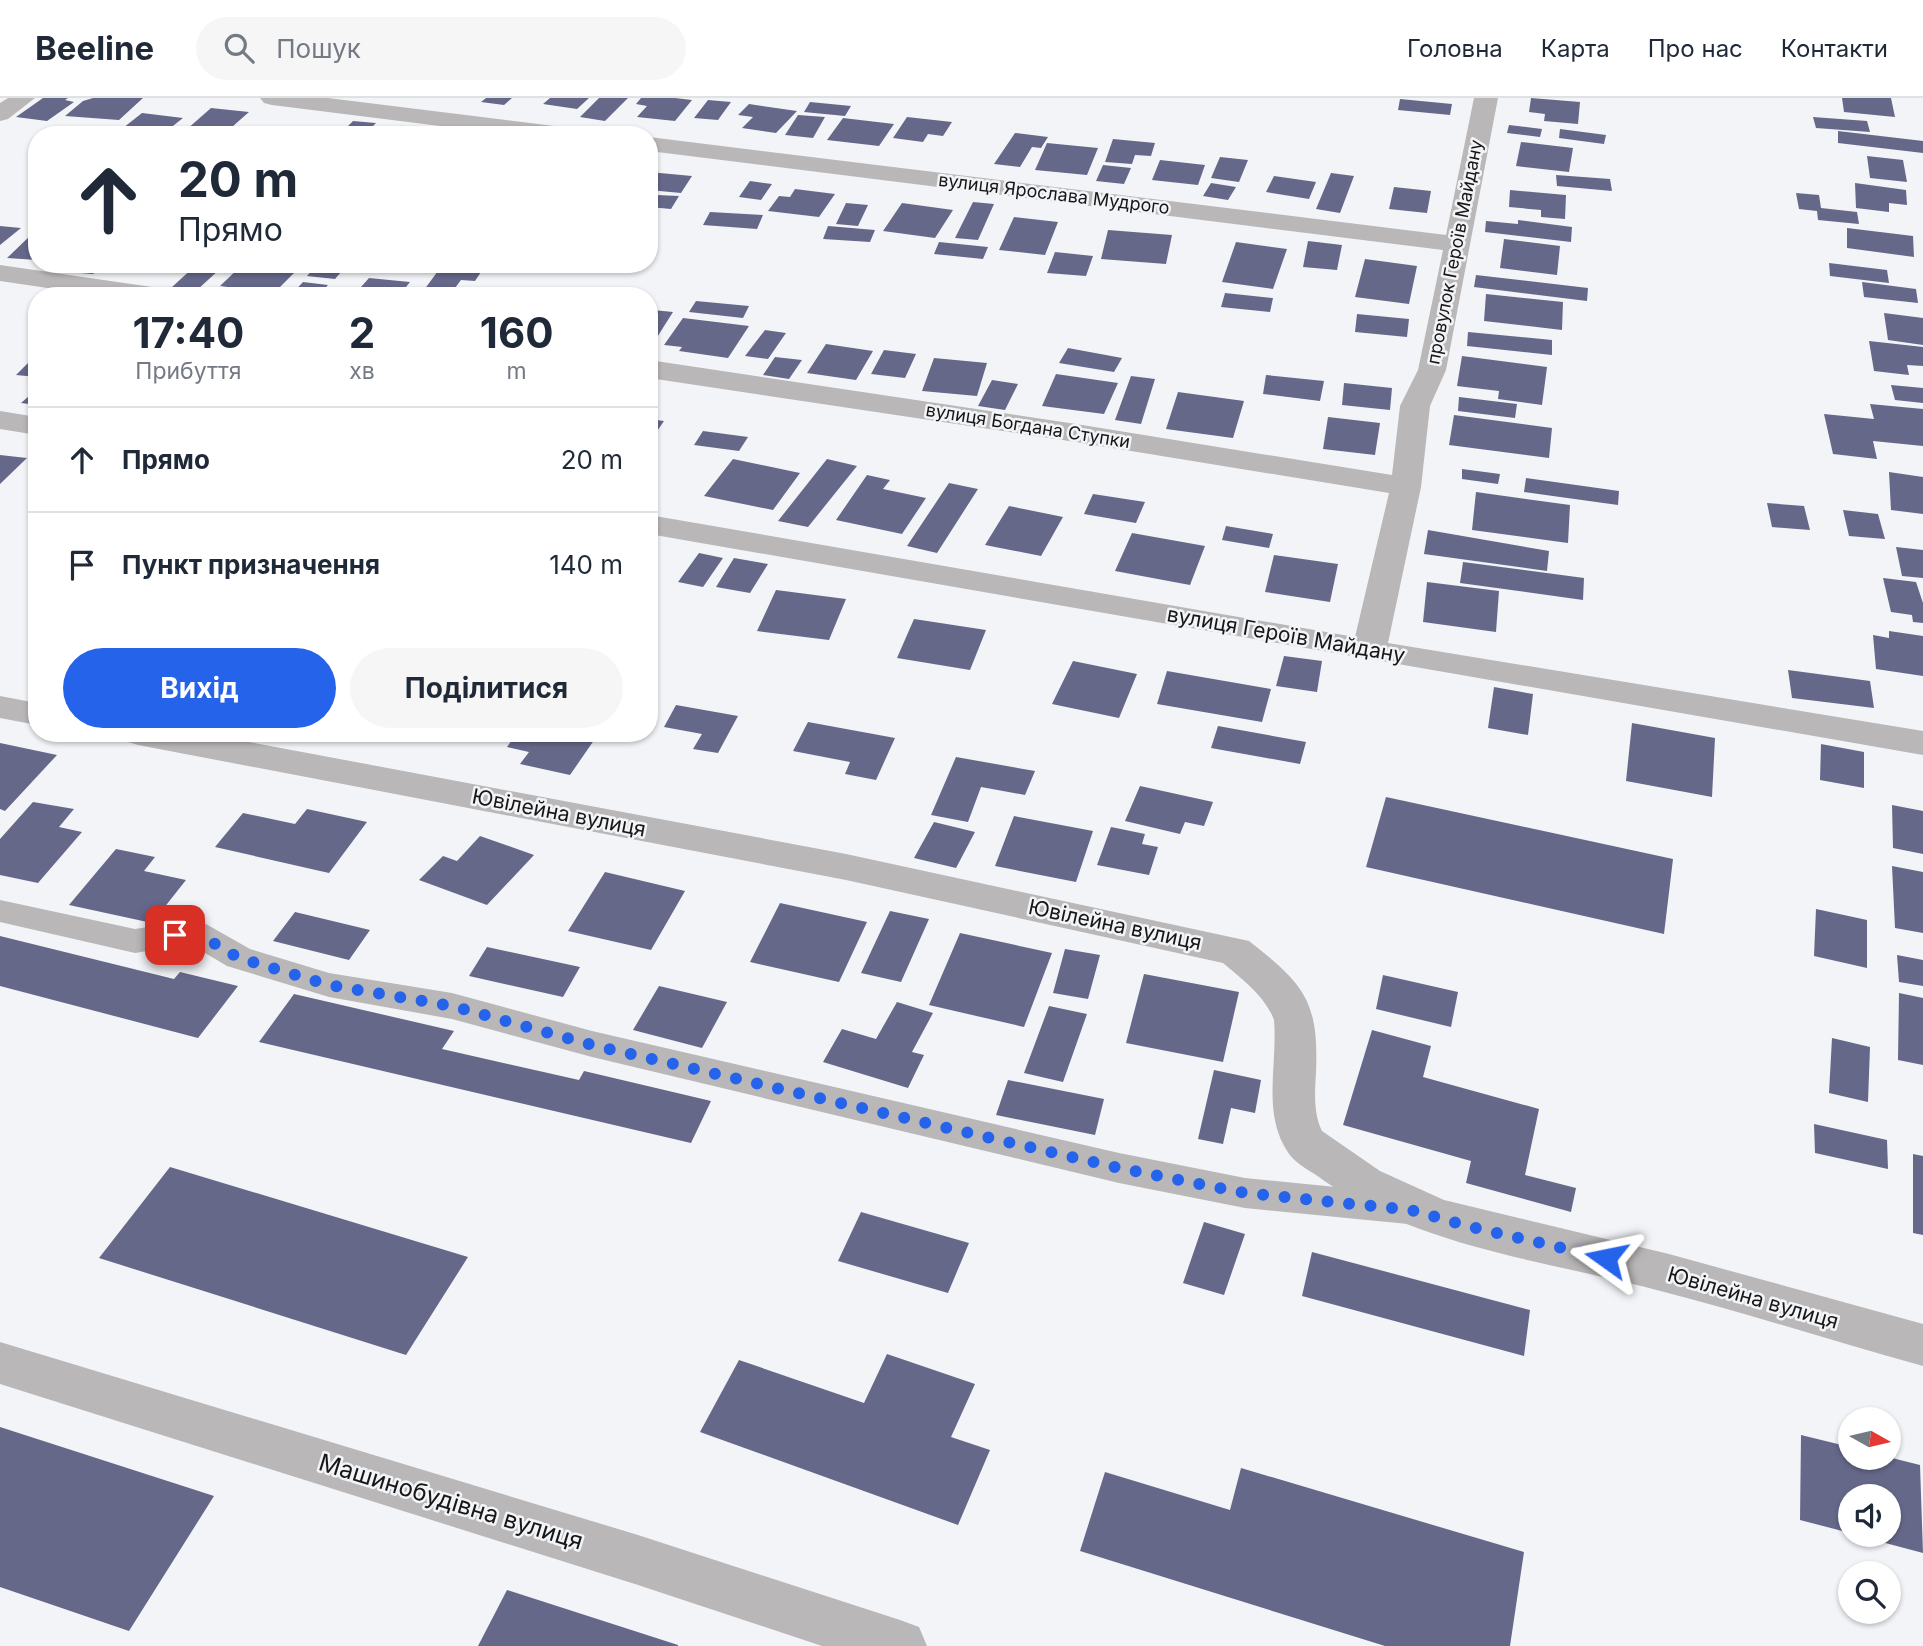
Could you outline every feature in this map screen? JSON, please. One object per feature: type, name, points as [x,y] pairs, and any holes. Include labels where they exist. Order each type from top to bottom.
[{"type":"street","points":[[0,114],[23,98]]},
{"type":"street","points":[[272,98],[498,126]]},
{"type":"street","name":"провулок Героїв Майдану","points":[[1369,650],[1406,486],[1415,406],[1432,370],[1486,98]]},
{"type":"street","name":"вулиця Ярослава Мудрого","points":[[658,145],[1458,244]]},
{"type":"street","points":[[0,273],[97,287]]},
{"type":"street","name":"вулиця Богдана Ступки","points":[[658,370],[1406,486]]},
{"type":"street","points":[[0,420],[28,425]]},
{"type":"street","name":"вулиця Героїв Майдану","points":[[658,526],[1369,650],[1923,743]]},
{"type":"street","points":[[0,707],[28,712]]},
{"type":"street","name":"Ювілейна вулиця","points":[[186,742],[846,867],[1234,951],[1265,975],[1292,1009],[1295,1036],[1293,1107],[1305,1142],[1352,1178],[1411,1210],[1471,1227],[1633,1264],[1923,1345]]},
{"type":"street","name":"Машинобудівна вулиця","points":[[0,1363],[638,1560],[900,1646]]},
{"type":"lane","points":[[0,911],[135,942],[195,932],[239,958],[329,985],[452,1006],[592,1045],[1119,1168],[1245,1193],[1411,1210]]},
{"type":"building","points":[[43,98],[68,98],[65,100],[74,102],[47,121],[16,117]]},
{"type":"building","points":[[93,98],[143,98],[119,120],[65,116],[83,101]]},
{"type":"building","points":[[486,98],[512,98],[504,105],[481,102]]},
{"type":"building","points":[[550,98],[589,98],[577,109],[543,104]]},
{"type":"building","points":[[599,98],[628,98],[605,121],[580,117]]},
{"type":"building","points":[[641,98],[692,100],[675,121],[637,117],[647,106],[636,104]]},
{"type":"building","points":[[1531,98],[1580,102],[1578,124],[1544,121],[1545,114],[1529,112]]},
{"type":"building","points":[[1842,98],[1891,98],[1895,117],[1844,112]]},
{"type":"building","points":[[1400,99],[1452,104],[1450,115],[1398,110]]},
{"type":"building","points":[[708,100],[731,102],[718,120],[694,118]]},
{"type":"building","points":[[810,102],[851,106],[845,116],[804,112]]},
{"type":"building","points":[[749,104],[797,111],[776,133],[742,128],[753,117],[738,115]]},
{"type":"building","points":[[211,108],[249,112],[233,126],[191,126]]},
{"type":"building","points":[[142,113],[183,118],[173,126],[126,126]]},
{"type":"building","points":[[798,115],[825,117],[813,138],[785,135]]},
{"type":"building","points":[[907,117],[952,122],[943,136],[928,134],[923,142],[893,138]]},
{"type":"building","points":[[1813,117],[1867,121],[1870,132],[1816,128]]},
{"type":"building","points":[[843,118],[894,124],[879,146],[827,140]]},
{"type":"building","points":[[353,121],[376,123],[373,126],[348,126]]},
{"type":"building","points":[[1509,125],[1542,129],[1540,137],[1507,133]]},
{"type":"building","points":[[1560,129],[1606,135],[1604,144],[1559,138]]},
{"type":"building","points":[[1838,131],[1923,141],[1923,153],[1838,143]]},
{"type":"building","points":[[1015,133],[1048,137],[1041,148],[1032,147],[1020,167],[994,164]]},
{"type":"building","points":[[1113,139],[1155,143],[1151,156],[1135,155],[1132,164],[1105,162]]},
{"type":"building","points":[[1521,142],[1573,148],[1569,172],[1516,166]]},
{"type":"building","points":[[1047,143],[1098,148],[1087,175],[1035,170]]},
{"type":"building","points":[[1867,156],[1903,160],[1907,182],[1870,178]]},
{"type":"building","points":[[1220,157],[1248,160],[1239,182],[1211,178]]},
{"type":"building","points":[[1160,160],[1205,165],[1198,185],[1152,180]]},
{"type":"building","points":[[1103,165],[1131,168],[1124,184],[1096,181]]},
{"type":"building","points":[[658,173],[692,176],[681,193],[658,191]]},
{"type":"building","points":[[1331,173],[1354,176],[1340,213],[1316,209]]},
{"type":"building","points":[[1556,175],[1610,179],[1612,191],[1557,186]]},
{"type":"building","points":[[1274,176],[1316,182],[1309,199],[1266,192]]},
{"type":"building","points":[[750,181],[772,184],[761,200],[739,197]]},
{"type":"building","points":[[1211,183],[1236,187],[1228,200],[1203,196]]},
{"type":"building","points":[[1855,183],[1906,190],[1907,205],[1889,203],[1889,212],[1856,208]]},
{"type":"building","points":[[1394,187],[1431,191],[1427,213],[1389,209]]},
{"type":"building","points":[[795,189],[835,194],[819,217],[768,211],[779,196],[790,197]]},
{"type":"building","points":[[1510,190],[1566,195],[1565,219],[1541,217],[1541,210],[1509,207]]},
{"type":"building","points":[[1796,193],[1819,195],[1821,208],[1857,212],[1859,224],[1818,220],[1817,211],[1799,209]]},
{"type":"building","points":[[658,195],[679,196],[671,209],[658,208]]},
{"type":"building","points":[[973,202],[994,204],[978,240],[955,238]]},
{"type":"building","points":[[846,203],[868,205],[858,226],[836,224]]},
{"type":"building","points":[[902,203],[953,210],[935,238],[883,231]]},
{"type":"building","points":[[710,212],[763,215],[757,229],[703,225]]},
{"type":"building","points":[[1014,217],[1058,222],[1045,255],[999,250]]},
{"type":"building","points":[[1518,220],[1572,227],[1571,242],[1485,232],[1486,221],[1518,224]]},
{"type":"building","points":[[0,226],[21,228],[0,245]]},
{"type":"building","points":[[828,226],[875,230],[870,242],[823,239]]},
{"type":"building","points":[[1847,228],[1913,236],[1914,257],[1847,248]]},
{"type":"building","points":[[1108,230],[1172,235],[1166,264],[1101,259]]},
{"type":"building","points":[[28,238],[28,259],[7,258]]},
{"type":"building","points":[[1504,239],[1560,246],[1557,275],[1500,268]]},
{"type":"building","points":[[1308,241],[1342,245],[1337,270],[1303,267]]},
{"type":"building","points":[[939,242],[988,247],[983,259],[934,254]]},
{"type":"building","points":[[1236,242],[1287,249],[1273,289],[1222,282]]},
{"type":"building","points":[[1055,252],[1093,256],[1086,276],[1047,273]]},
{"type":"building","points":[[1365,259],[1417,266],[1409,304],[1355,297]]},
{"type":"building","points":[[1829,263],[1887,270],[1889,283],[1830,276]]},
{"type":"building","points":[[187,273],[216,273],[200,287],[172,287]]},
{"type":"building","points":[[234,273],[294,273],[280,287],[220,286]]},
{"type":"building","points":[[310,273],[340,273],[335,279],[307,276]]},
{"type":"building","points":[[436,273],[480,273],[475,281],[461,280],[456,287],[426,287]]},
{"type":"building","points":[[1476,275],[1588,288],[1587,301],[1474,287]]},
{"type":"building","points":[[369,278],[410,282],[406,287],[361,287]]},
{"type":"building","points":[[303,282],[328,285],[326,287],[298,287]]},
{"type":"building","points":[[1862,282],[1916,289],[1918,303],[1864,297]]},
{"type":"building","points":[[1225,293],[1273,298],[1270,312],[1221,307]]},
{"type":"building","points":[[1486,294],[1563,302],[1562,330],[1484,321]]},
{"type":"building","points":[[696,301],[749,306],[743,318],[689,312]]},
{"type":"building","points":[[658,310],[673,312],[658,336]]},
{"type":"building","points":[[1884,313],[1923,318],[1923,345],[1888,340]]},
{"type":"building","points":[[1357,314],[1409,319],[1407,337],[1355,332]]},
{"type":"building","points":[[683,318],[749,326],[728,358],[679,351],[682,347],[664,345]]},
{"type":"building","points":[[765,330],[786,333],[768,359],[745,356]]},
{"type":"building","points":[[1468,332],[1552,340],[1552,355],[1467,346]]},
{"type":"building","points":[[1869,341],[1923,347],[1923,366],[1907,365],[1909,375],[1874,371]]},
{"type":"building","points":[[826,344],[873,351],[856,380],[807,373]]},
{"type":"building","points":[[1068,348],[1122,358],[1114,372],[1059,363]]},
{"type":"building","points":[[884,350],[916,354],[905,378],[871,374]]},
{"type":"building","points":[[1462,356],[1547,367],[1542,405],[1498,399],[1499,391],[1457,386]]},
{"type":"building","points":[[775,357],[802,360],[789,379],[763,375]]},
{"type":"building","points":[[934,358],[987,363],[977,396],[922,391]]},
{"type":"building","points":[[28,363],[28,376],[16,375]]},
{"type":"building","points":[[1056,374],[1118,383],[1104,414],[1042,406]]},
{"type":"building","points":[[1266,375],[1324,381],[1320,401],[1263,394]]},
{"type":"building","points":[[1131,376],[1155,379],[1141,424],[1115,420]]},
{"type":"building","points":[[992,380],[1018,384],[1005,410],[978,406]]},
{"type":"building","points":[[1344,383],[1392,388],[1390,410],[1342,405]]},
{"type":"building","points":[[1891,385],[1923,388],[1923,403],[1895,400]]},
{"type":"building","points":[[1178,392],[1244,401],[1233,438],[1166,429]]},
{"type":"building","points":[[1459,397],[1517,404],[1515,418],[1458,411]]},
{"type":"building","points":[[1870,404],[1923,409],[1923,446],[1873,441],[1877,459],[1833,454],[1824,414],[1874,419]]},
{"type":"building","points":[[1454,415],[1552,428],[1549,458],[1449,445]]},
{"type":"building","points":[[1328,417],[1380,423],[1375,455],[1323,449]]},
{"type":"building","points":[[703,431],[748,437],[739,451],[694,445]]},
{"type":"building","points":[[0,455],[27,458],[0,484]]},
{"type":"building","points":[[733,459],[800,473],[773,510],[704,496]]},
{"type":"building","points":[[827,459],[857,466],[808,527],[778,521]]},
{"type":"building","points":[[1462,469],[1500,474],[1498,484],[1462,479]]},
{"type":"building","points":[[1889,472],[1923,477],[1923,514],[1891,510]]},
{"type":"building","points":[[867,475],[890,480],[883,489],[926,498],[902,534],[836,520]]},
{"type":"building","points":[[1526,478],[1619,491],[1618,505],[1524,492]]},
{"type":"building","points":[[949,483],[978,489],[937,553],[907,546]]},
{"type":"building","points":[[1476,492],[1570,505],[1568,543],[1472,530]]},
{"type":"building","points":[[1093,494],[1145,502],[1136,523],[1084,514]]},
{"type":"building","points":[[1767,503],[1804,506],[1810,530],[1772,527]]},
{"type":"building","points":[[1009,506],[1063,517],[1041,556],[985,545]]},
{"type":"building","points":[[1843,510],[1878,514],[1885,539],[1849,536]]},
{"type":"building","points":[[1226,526],[1273,534],[1269,548],[1222,540]]},
{"type":"building","points":[[1428,530],[1549,551],[1547,571],[1424,554]]},
{"type":"building","points":[[1132,533],[1205,546],[1190,585],[1115,571]]},
{"type":"building","points":[[1896,547],[1923,550],[1923,578],[1902,576]]},
{"type":"building","points":[[699,553],[723,558],[703,587],[678,582]]},
{"type":"building","points":[[1274,555],[1338,564],[1330,602],[1265,592]]},
{"type":"building","points":[[734,558],[768,564],[750,593],[716,587]]},
{"type":"building","points":[[1463,562],[1584,578],[1583,600],[1460,583]]},
{"type":"building","points":[[1883,578],[1916,582],[1923,603],[1923,623],[1913,622],[1912,615],[1891,612]]},
{"type":"building","points":[[1427,582],[1499,591],[1496,632],[1423,622]]},
{"type":"building","points":[[776,590],[846,599],[829,640],[757,631]]},
{"type":"building","points":[[914,619],[986,630],[970,670],[897,658]]},
{"type":"building","points":[[1889,631],[1923,636],[1923,676],[1876,669],[1873,635],[1889,638]]},
{"type":"building","points":[[1284,656],[1322,661],[1317,692],[1276,686]]},
{"type":"building","points":[[1073,661],[1137,674],[1119,718],[1052,704]]},
{"type":"building","points":[[1788,670],[1870,681],[1874,708],[1792,698]]},
{"type":"building","points":[[1167,671],[1271,689],[1262,722],[1157,704]]},
{"type":"building","points":[[1494,687],[1533,694],[1528,735],[1488,728]]},
{"type":"building","points":[[676,705],[738,716],[718,753],[693,749],[702,734],[664,727]]},
{"type":"building","points":[[808,722],[895,738],[876,780],[845,774],[850,762],[793,751]]},
{"type":"building","points":[[1632,723],[1715,738],[1712,797],[1626,781]]},
{"type":"building","points":[[1218,726],[1306,742],[1300,764],[1211,748]]},
{"type":"building","points":[[511,742],[593,742],[570,775],[520,764],[529,752],[507,747]]},
{"type":"building","points":[[0,743],[57,755],[5,811],[0,809]]},
{"type":"building","points":[[1821,744],[1864,752],[1864,788],[1820,780]]},
{"type":"building","points":[[956,757],[1035,771],[1025,795],[981,787],[968,822],[931,815]]},
{"type":"building","points":[[1140,786],[1213,802],[1204,826],[1185,822],[1180,834],[1125,821]]},
{"type":"building","points":[[1386,797],[1673,859],[1664,934],[1366,867]]},
{"type":"building","points":[[33,802],[74,809],[59,827],[82,832],[38,883],[0,875],[0,839]]},
{"type":"building","points":[[1892,805],[1923,811],[1923,854],[1893,848]]},
{"type":"building","points":[[307,809],[367,822],[329,873],[215,847],[243,813],[295,824]]},
{"type":"building","points":[[1014,816],[1093,831],[1076,882],[995,866]]},
{"type":"building","points":[[934,822],[975,832],[956,868],[914,858]]},
{"type":"building","points":[[1111,827],[1145,834],[1142,844],[1158,847],[1149,875],[1097,865]]},
{"type":"building","points":[[480,836],[534,855],[487,905],[419,880],[443,856],[457,861]]},
{"type":"building","points":[[116,849],[155,857],[144,871],[186,880],[152,923],[69,905]]},
{"type":"building","points":[[1892,866],[1923,872],[1923,933],[1895,928]]},
{"type":"building","points":[[605,872],[685,891],[651,950],[568,931]]},
{"type":"building","points":[[780,903],[867,922],[839,982],[750,962]]},
{"type":"building","points":[[1816,909],[1867,920],[1867,968],[1814,956]]},
{"type":"building","points":[[890,911],[929,919],[901,982],[861,973]]},
{"type":"building","points":[[295,912],[370,930],[349,960],[273,941]]},
{"type":"building","points":[[960,933],[1052,953],[1024,1027],[929,1005]]},
{"type":"building","points":[[0,936],[174,979],[180,972],[238,986],[198,1038],[0,986]]},
{"type":"building","points":[[487,947],[580,967],[563,997],[469,976]]},
{"type":"building","points":[[1065,949],[1100,955],[1088,999],[1053,993]]},
{"type":"building","points":[[1897,955],[1923,960],[1923,986],[1899,982]]},
{"type":"building","points":[[1144,974],[1239,992],[1223,1062],[1126,1043]]},
{"type":"building","points":[[1383,975],[1458,992],[1451,1027],[1376,1009]]},
{"type":"building","points":[[659,986],[727,1002],[702,1048],[633,1030]]},
{"type":"building","points":[[1899,993],[1923,998],[1923,1065],[1898,1060]]},
{"type":"building","points":[[294,994],[454,1031],[442,1049],[579,1080],[584,1071],[711,1101],[691,1143],[259,1042]]},
{"type":"building","points":[[897,1002],[933,1013],[912,1052],[924,1055],[908,1088],[823,1062],[842,1029],[876,1039]]},
{"type":"building","points":[[1049,1006],[1087,1014],[1063,1082],[1024,1073]]},
{"type":"building","points":[[1372,1030],[1431,1046],[1423,1077],[1539,1109],[1525,1175],[1576,1188],[1571,1212],[1466,1183],[1471,1161],[1343,1125]]},
{"type":"building","points":[[1832,1038],[1870,1047],[1868,1102],[1829,1093]]},
{"type":"building","points":[[1214,1070],[1261,1080],[1255,1113],[1231,1108],[1223,1144],[1198,1139]]},
{"type":"building","points":[[1008,1080],[1104,1099],[1095,1135],[996,1115]]},
{"type":"building","points":[[1814,1124],[1887,1140],[1888,1169],[1815,1153]]},
{"type":"building","points":[[1913,1154],[1923,1156],[1923,1235],[1913,1233]]},
{"type":"building","points":[[170,1167],[468,1257],[406,1355],[99,1258]]},
{"type":"building","points":[[861,1212],[969,1243],[948,1293],[838,1261]]},
{"type":"building","points":[[1204,1222],[1245,1234],[1224,1295],[1183,1283]]},
{"type":"building","points":[[1312,1252],[1530,1310],[1524,1356],[1302,1296]]},
{"type":"building","points":[[887,1354],[975,1384],[951,1437],[990,1450],[958,1525],[700,1432],[739,1360],[864,1403]]},
{"type":"building","points":[[0,1427],[214,1496],[129,1631],[0,1587]]},
{"type":"building","points":[[1801,1435],[1838,1444],[1838,1470],[1901,1470],[1901,1460],[1920,1465],[1923,1553],[1900,1547],[1901,1484],[1838,1484],[1838,1530],[1800,1520]]},
{"type":"building","points":[[1241,1468],[1524,1552],[1510,1646],[1385,1646],[1080,1551],[1105,1472],[1230,1510]]},
{"type":"building","points":[[507,1590],[678,1645],[678,1646],[478,1646]]},
{"type":"route","points":[[175,935],[195,932],[239,958],[329,985],[452,1006],[592,1045],[1119,1168],[1245,1193],[1411,1210],[1471,1227],[1606,1258]]}]
